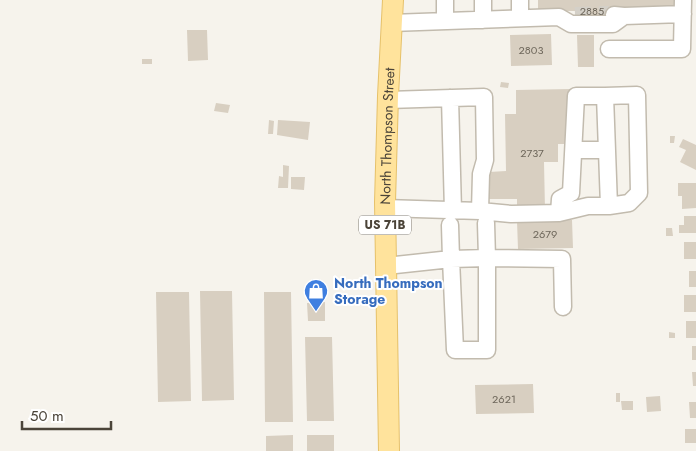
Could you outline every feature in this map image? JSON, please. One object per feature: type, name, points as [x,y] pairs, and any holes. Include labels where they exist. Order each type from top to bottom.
[{"type":"main road","name":"North Thompson Street","points":[[389,451],[385,208],[393,0]]},
{"type":"lane","points":[[444,0],[445,20]]},
{"type":"lane","points":[[483,0],[483,20]]},
{"type":"lane","points":[[520,0],[520,18]]},
{"type":"lane","points":[[391,22],[567,16],[571,24],[613,24],[617,15],[683,7],[682,49],[609,49]]},
{"type":"lane","points":[[385,208],[451,218],[559,213],[588,206],[609,206],[629,203],[640,192],[637,95],[576,96],[571,193],[560,199],[559,213]]},
{"type":"lane","points":[[605,96],[609,206]]},
{"type":"lane","points":[[388,100],[450,98],[484,97],[485,160],[481,174],[487,258],[487,350],[454,350],[451,259],[450,98]]},
{"type":"lane","points":[[574,150],[607,150]]},
{"type":"lane","points":[[386,266],[451,259],[562,259],[562,307]]},
{"type":"building","points":[[538,0],[674,0],[674,7],[610,21],[575,22],[575,11],[538,10]]},
{"type":"building","points":[[187,30],[207,30],[208,60],[188,61]]},
{"type":"building","points":[[551,34],[552,65],[511,66],[510,35]]},
{"type":"building","points":[[577,35],[594,35],[594,67],[578,67]]},
{"type":"building","points":[[142,59],[152,59],[152,64],[142,64]]},
{"type":"building","points":[[501,82],[509,83],[508,88],[500,87]]},
{"type":"building","points":[[570,89],[570,144],[558,144],[558,162],[544,162],[545,210],[517,210],[517,199],[489,199],[489,172],[506,171],[505,114],[516,114],[516,90]]},
{"type":"building","points":[[216,103],[230,105],[228,113],[214,111]]},
{"type":"building","points":[[269,120],[274,121],[273,134],[268,134]]},
{"type":"building","points":[[278,120],[310,122],[308,140],[277,135]]},
{"type":"building","points":[[670,136],[675,136],[674,143],[670,143]]},
{"type":"building","points":[[683,139],[696,145],[696,170],[680,162],[686,150],[679,147]]},
{"type":"building","points":[[283,165],[289,166],[288,188],[278,188],[279,176],[283,177]]},
{"type":"building","points":[[291,177],[305,177],[304,190],[291,189]]},
{"type":"building","points":[[678,183],[696,183],[696,208],[682,209],[682,196],[678,196]]},
{"type":"building","points":[[684,216],[696,216],[696,233],[679,233],[679,225],[684,225]]},
{"type":"building","points":[[572,220],[573,248],[518,249],[517,221]]},
{"type":"building","points":[[666,228],[672,228],[673,236],[666,236]]},
{"type":"building","points":[[684,242],[696,242],[696,259],[684,259]]},
{"type":"building","points":[[689,271],[696,271],[696,287],[689,287]]},
{"type":"building","points":[[200,291],[232,291],[234,400],[202,401]]},
{"type":"building","points":[[156,292],[189,292],[191,401],[158,402]]},
{"type":"building","points":[[264,292],[291,292],[293,422],[265,422]]},
{"type":"building","points":[[684,295],[696,295],[696,312],[684,312]]},
{"type":"building","name":"North Thompson Storage","points":[[325,302],[325,321],[308,321],[307,303]]},
{"type":"building","points":[[686,321],[696,321],[696,338],[686,338]]},
{"type":"building","points":[[669,332],[675,333],[675,338],[669,338]]},
{"type":"building","points":[[305,337],[332,337],[334,421],[307,421]]},
{"type":"building","points":[[692,346],[696,346],[696,360],[692,360]]},
{"type":"building","points":[[692,372],[696,372],[696,386],[693,386]]},
{"type":"building","points":[[533,384],[534,413],[476,414],[475,385]]},
{"type":"building","points":[[616,393],[620,393],[620,402],[616,402]]},
{"type":"building","points":[[660,396],[661,411],[647,412],[646,397]]},
{"type":"building","points":[[621,401],[633,401],[633,410],[622,410]]},
{"type":"building","points":[[689,402],[696,402],[696,418],[690,418]]},
{"type":"building","points":[[685,429],[696,429],[696,443],[685,443]]},
{"type":"building","points":[[293,435],[293,451],[266,451],[266,436]]},
{"type":"building","points":[[307,435],[334,435],[334,451],[307,451]]},
{"type":"tunnel","points":[[575,15],[609,14]]},
{"type":"place","name":"North Thompson Storage","points":[[316,312]]}]
